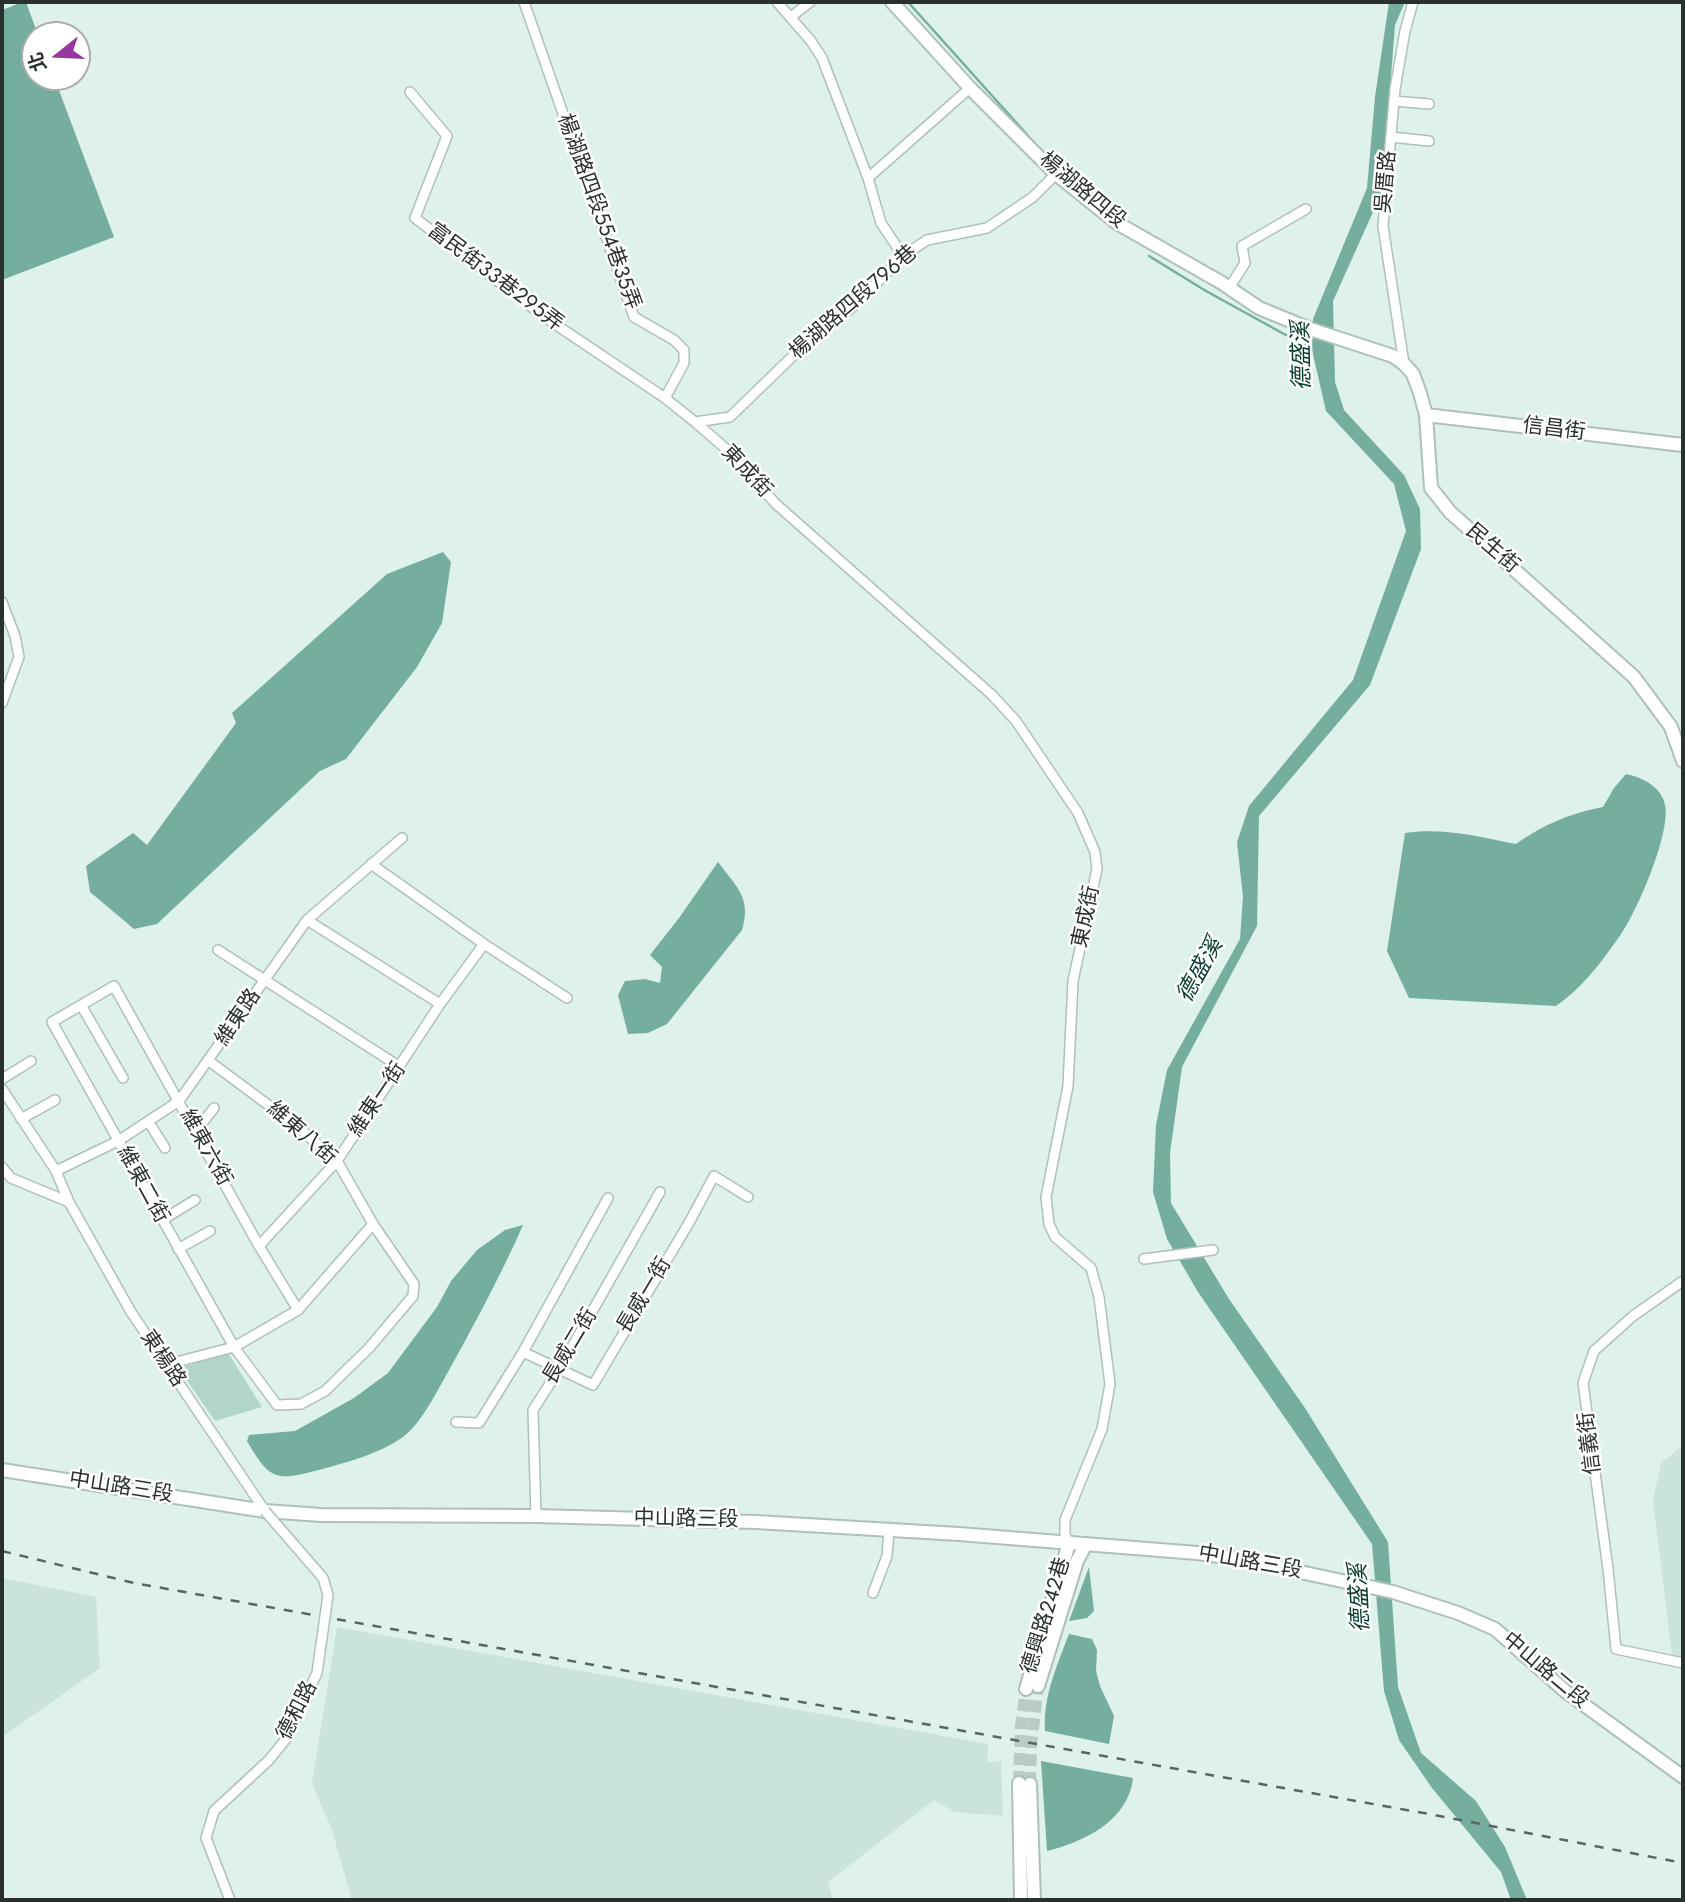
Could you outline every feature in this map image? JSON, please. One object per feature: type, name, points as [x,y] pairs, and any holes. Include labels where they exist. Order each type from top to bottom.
[{"type":"street","name":"楊湖路四段554巷35弄","points":[[524,2],[634,317],[674,340],[684,350],[684,363],[665,398]]},
{"type":"street","points":[[776,2],[822,58],[868,178],[881,223],[903,256]]},
{"type":"street","points":[[791,17],[810,2]]},
{"type":"street","name":"楊湖路四段","points":[[892,2],[970,88],[1056,174],[1117,223],[1259,308],[1310,329],[1393,356],[1404,364]]},
{"type":"street","name":"吳厝路","points":[[1404,364],[1383,226],[1394,101],[1405,31],[1413,2]]},
{"type":"street","points":[[868,178],[970,88]]},
{"type":"street","name":"富民街33巷295弄","points":[[410,92],[447,136],[415,218],[546,318],[665,398],[695,422]]},
{"type":"street","points":[[1394,101],[1429,104]]},
{"type":"street","points":[[1391,137],[1429,141]]},
{"type":"street","name":"楊湖路四段796巷","points":[[695,422],[730,417],[796,353],[856,304],[903,256],[927,240],[987,228],[1033,197],[1056,174]]},
{"type":"street","points":[[1229,288],[1245,263],[1242,246],[1306,209]]},
{"type":"street","name":"民生街","points":[[1404,364],[1412,374],[1426,415],[1431,488],[1450,512],[1634,677],[1671,727],[1683,761]]},
{"type":"street","name":"信昌街","points":[[1426,415],[1683,445]]},
{"type":"street","name":"東成街","points":[[695,422],[725,448],[776,504],[992,695],[1016,721],[1058,784],[1077,813],[1096,852],[1096,873],[1073,981],[1068,1086],[1046,1197],[1049,1224],[1055,1237],[1091,1268],[1099,1297],[1110,1384],[1102,1429],[1065,1520],[1065,1535],[1069,1543]]},
{"type":"street","points":[[2,703],[19,657],[15,636],[3,606]]},
{"type":"street","name":"維東路","points":[[55,1171],[118,1141],[179,1101],[307,920],[402,838]]},
{"type":"street","points":[[371,864],[484,944],[567,998]]},
{"type":"street","points":[[307,920],[440,1004]]},
{"type":"street","name":"維東一街","points":[[259,1246],[337,1161],[440,1004],[484,944]]},
{"type":"street","points":[[218,950],[400,1067]]},
{"type":"street","name":"維東二街","points":[[114,986],[52,1022],[234,1347],[276,1405]]},
{"type":"street","name":"維東六街","points":[[114,986],[259,1246],[298,1310]]},
{"type":"street","points":[[81,1005],[123,1078]]},
{"type":"street","points":[[2,1079],[31,1060]]},
{"type":"street","name":"維東八街","points":[[209,1061],[298,1127],[337,1161],[373,1224],[414,1284],[413,1296],[369,1348],[325,1391],[302,1404],[276,1405]]},
{"type":"street","name":"東楊路","points":[[2,1089],[55,1171],[69,1202],[131,1312],[265,1511]]},
{"type":"street","points":[[21,1119],[55,1100]]},
{"type":"street","points":[[196,1131],[214,1108]]},
{"type":"street","points":[[148,1121],[165,1148]]},
{"type":"street","points":[[2,1167],[11,1178],[69,1202]]},
{"type":"street","name":"長威一街","points":[[523,1352],[593,1385],[714,1176],[748,1197]]},
{"type":"street","name":"長威二街","points":[[536,1517],[533,1410],[560,1368],[660,1192]]},
{"type":"street","points":[[456,1422],[479,1423],[523,1352],[608,1198]]},
{"type":"street","points":[[162,1220],[195,1200]]},
{"type":"street","points":[[165,1364],[234,1347],[298,1310],[373,1224]]},
{"type":"street","points":[[178,1249],[210,1231]]},
{"type":"street","points":[[1144,1259],[1209,1250]]},
{"type":"street","name":"信義街","points":[[1683,1281],[1633,1316],[1594,1351],[1584,1383],[1616,1649],[1683,1663]]},
{"type":"street","name":"中山路三段","points":[[2,1470],[265,1511],[321,1515],[756,1522],[1086,1544],[1218,1556],[1393,1592]]},
{"type":"street","name":"德和路","points":[[230,1900],[206,1838],[214,1811],[269,1760],[286,1739],[317,1673],[328,1595],[323,1578],[265,1511]]},
{"type":"street","points":[[873,1593],[887,1556],[889,1530]]},
{"type":"street","name":"德興路242巷","points":[[1069,1543],[1032,1687],[1077,1560],[1086,1544]]},
{"type":"street","name":"中山路二段","points":[[1393,1592],[1458,1613],[1495,1629],[1565,1690],[1683,1777]]},
{"type":"street","points":[[1021,1900],[1025,1784],[1034,1900]]},
{"type":"shaded area","points":[[26,2],[33,21],[21,21],[21,91],[59,91],[114,237],[2,280],[2,10]]},
{"type":"shaded area","points":[[1389,2],[1405,2],[1395,25],[1382,192],[1333,301],[1335,382],[1344,410],[1404,475],[1420,509],[1421,549],[1370,685],[1259,816],[1257,926],[1182,1067],[1170,1153],[1171,1203],[1229,1299],[1305,1408],[1388,1542],[1398,1687],[1421,1753],[1476,1801],[1505,1847],[1527,1900],[1511,1900],[1501,1872],[1432,1788],[1399,1740],[1384,1691],[1372,1544],[1198,1292],[1167,1239],[1153,1192],[1156,1125],[1167,1070],[1240,939],[1243,897],[1237,842],[1249,806],[1353,680],[1406,531],[1394,484],[1326,411],[1312,350],[1313,319],[1367,188],[1375,97]]},
{"type":"shaded area","points":[[443,552],[451,562],[442,623],[417,667],[346,759],[320,771],[157,924],[134,929],[90,892],[86,866],[133,833],[147,845],[236,723],[232,713],[387,574]]},
{"type":"shaded area","points":[[1626,774],[1645,780],[1660,793],[1665,805],[1663,835],[1650,875],[1633,913],[1617,940],[1582,984],[1556,1006],[1409,998],[1387,951],[1405,833],[1447,832],[1516,844],[1557,821],[1603,807]]},
{"type":"shaded area","points":[[718,862],[744,901],[745,919],[742,930],[667,1024],[648,1033],[628,1034],[618,995],[625,981],[645,979],[660,983],[662,967],[650,955]]},
{"type":"shaded area","points":[[523,1225],[497,1281],[448,1372],[428,1407],[410,1431],[374,1453],[305,1474],[276,1475],[262,1464],[247,1441],[249,1435],[295,1431],[354,1398],[388,1373],[437,1307],[451,1281],[477,1250],[505,1230]]},
{"type":"shaded area","points":[[227,1351],[262,1407],[215,1421],[179,1369]]},
{"type":"shaded area","points":[[1683,1445],[1683,1657],[1672,1655],[1653,1501],[1661,1463]]},
{"type":"shaded area","points":[[1089,1567],[1094,1611],[1087,1618],[1069,1621]]},
{"type":"shaded area","points":[[2,1578],[96,1597],[100,1668],[2,1737]]},
{"type":"shaded area","points":[[337,1627],[988,1744],[987,1762],[1001,1761],[1003,1816],[955,1812],[934,1800],[828,1882],[833,1900],[352,1900],[331,1827],[312,1784]]},
{"type":"shaded area","points":[[1069,1634],[1092,1639],[1097,1650],[1096,1671],[1114,1716],[1109,1744],[1045,1731],[1049,1693]]},
{"type":"shaded area","points":[[1041,1761],[1133,1778],[1130,1793],[1114,1817],[1102,1827],[1075,1842],[1047,1851]]},
{"type":"waterway","points":[[908,2],[1039,148]]},
{"type":"waterway","name":"德盛溪","points":[[1149,256],[1313,350]]},
{"type":"tunnel","points":[[1030,1784],[1038,1686]]},
{"type":"tunnel","points":[[1019,1783],[1021,1726],[1026,1689]]},
{"type":"railway","points":[[2,1551],[134,1583],[1429,1814],[1683,1863]]}]
